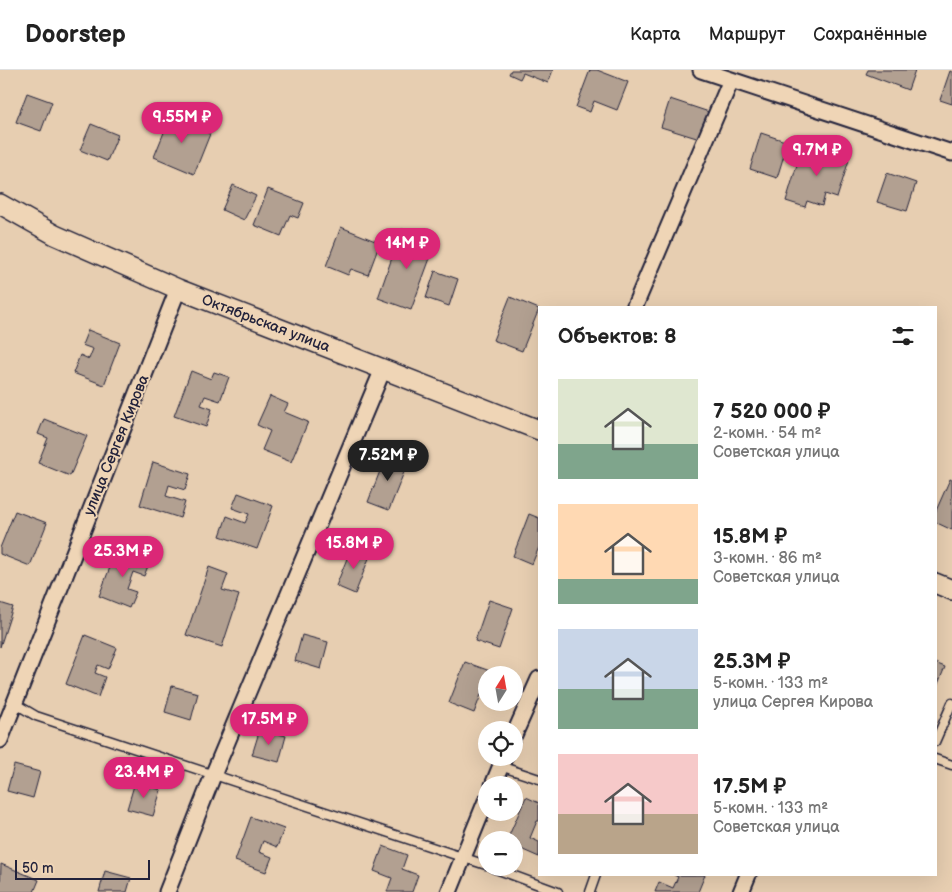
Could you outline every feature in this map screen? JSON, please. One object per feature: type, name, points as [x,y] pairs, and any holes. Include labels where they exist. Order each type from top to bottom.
[{"type":"street","points":[[701,70],[952,153]]},
{"type":"street","points":[[635,306],[731,80]]},
{"type":"street","name":"Октябрьская улица","points":[[0,204],[55,234],[178,289],[538,430]]},
{"type":"street","name":"улица Сергея Кирова","points":[[0,740],[178,289]]},
{"type":"street","points":[[167,892],[214,773],[383,369]]},
{"type":"street","points":[[937,584],[952,590]]},
{"type":"street","points":[[521,721],[538,681]]},
{"type":"street","points":[[449,892],[478,821]]},
{"type":"street","points":[[741,892],[748,876]]},
{"type":"lane","points":[[14,703],[36,716],[214,773],[478,862]]},
{"type":"lane","points":[[937,737],[952,703]]},
{"type":"lane","points":[[937,759],[952,765]]},
{"type":"lane","points":[[511,766],[538,779]]},
{"type":"lane","points":[[515,876],[558,892]]},
{"type":"lane","points":[[590,892],[596,876]]},
{"type":"building","points":[[511,70],[553,70],[548,83],[523,73],[520,79],[509,74]]},
{"type":"building","points":[[590,70],[597,70],[628,82],[617,110],[594,101],[590,112],[576,107]]},
{"type":"building","points":[[868,70],[915,70],[908,90],[866,74]]},
{"type":"building","points":[[950,71],[952,72],[952,104],[940,100]]},
{"type":"building","points":[[27,93],[52,102],[41,131],[16,122]]},
{"type":"building","points":[[670,99],[712,113],[703,140],[661,127]]},
{"type":"building","points":[[182,114],[195,119],[192,126],[210,134],[194,174],[154,157],[171,115],[180,119]]},
{"type":"building","points":[[91,124],[118,135],[107,161],[80,150]]},
{"type":"building","points":[[761,133],[788,142],[777,178],[750,169]]},
{"type":"building","points":[[803,145],[849,160],[837,198],[825,194],[822,206],[807,201],[805,207],[786,201]]},
{"type":"building","points":[[887,173],[916,183],[907,211],[877,202]]},
{"type":"building","points":[[233,185],[256,196],[244,220],[222,210]]},
{"type":"building","points":[[268,189],[304,203],[298,218],[290,215],[281,236],[254,225]]},
{"type":"building","points":[[341,227],[380,243],[368,275],[351,269],[348,275],[326,266]]},
{"type":"building","points":[[402,229],[436,242],[411,310],[378,298]]},
{"type":"building","points":[[435,271],[458,279],[449,306],[426,298]]},
{"type":"building","points":[[510,297],[538,309],[522,351],[493,340]]},
{"type":"building","points":[[88,330],[120,343],[104,385],[73,373],[80,355],[89,359],[93,349],[82,345]]},
{"type":"building","points":[[191,371],[211,379],[214,372],[229,377],[220,401],[205,396],[201,405],[212,409],[206,427],[174,416]]},
{"type":"building","points":[[270,396],[288,404],[284,412],[308,422],[291,462],[262,450],[270,431],[257,425]]},
{"type":"building","points":[[44,419],[87,436],[70,476],[38,463],[48,438],[38,434]]},
{"type":"building","points":[[387,453],[408,462],[389,510],[368,502]]},
{"type":"building","points":[[153,462],[190,474],[185,490],[169,485],[166,496],[185,502],[180,518],[140,505]]},
{"type":"building","points":[[950,479],[952,480],[952,530],[937,523],[937,508]]},
{"type":"building","points":[[238,493],[273,506],[257,549],[220,536],[227,516],[245,523],[249,514],[232,508]]},
{"type":"building","points":[[15,511],[47,523],[30,566],[0,554],[0,548]]},
{"type":"building","points":[[529,514],[538,518],[538,549],[532,564],[513,556]]},
{"type":"building","points":[[352,546],[371,553],[355,594],[336,586]]},
{"type":"building","points":[[117,549],[150,561],[144,576],[133,572],[127,589],[136,592],[129,608],[99,596]]},
{"type":"building","points":[[209,567],[228,574],[222,590],[239,595],[222,647],[186,635]]},
{"type":"building","points":[[489,600],[513,608],[499,649],[475,641]]},
{"type":"building","points":[[0,603],[13,607],[0,647]]},
{"type":"building","points":[[85,635],[117,648],[108,669],[98,665],[95,673],[105,677],[98,697],[66,684]]},
{"type":"building","points":[[302,635],[328,642],[321,669],[295,661]]},
{"type":"building","points":[[465,662],[478,667],[478,703],[474,713],[449,703]]},
{"type":"building","points":[[937,664],[945,667],[937,686]]},
{"type":"building","points":[[172,686],[198,693],[191,720],[165,712]]},
{"type":"building","points":[[260,729],[286,736],[279,762],[252,755]]},
{"type":"building","points":[[14,765],[40,772],[33,798],[7,791]]},
{"type":"building","points":[[135,782],[161,790],[153,816],[127,809]]},
{"type":"building","points":[[526,797],[538,803],[538,821],[530,838],[538,842],[538,857],[523,850],[523,831],[511,831],[515,821],[523,821],[523,804]]},
{"type":"building","points":[[251,817],[284,829],[277,847],[263,841],[259,852],[272,857],[266,872],[235,861]]},
{"type":"building","points":[[383,846],[407,855],[402,869],[418,875],[412,892],[387,892],[392,878],[374,871]]},
{"type":"building","points":[[1,864],[39,880],[34,892],[0,892]]},
{"type":"building","points":[[105,871],[131,878],[127,892],[99,892]]},
{"type":"building","points":[[676,876],[705,876],[698,892],[655,892],[659,882],[673,888],[678,877]]}]
